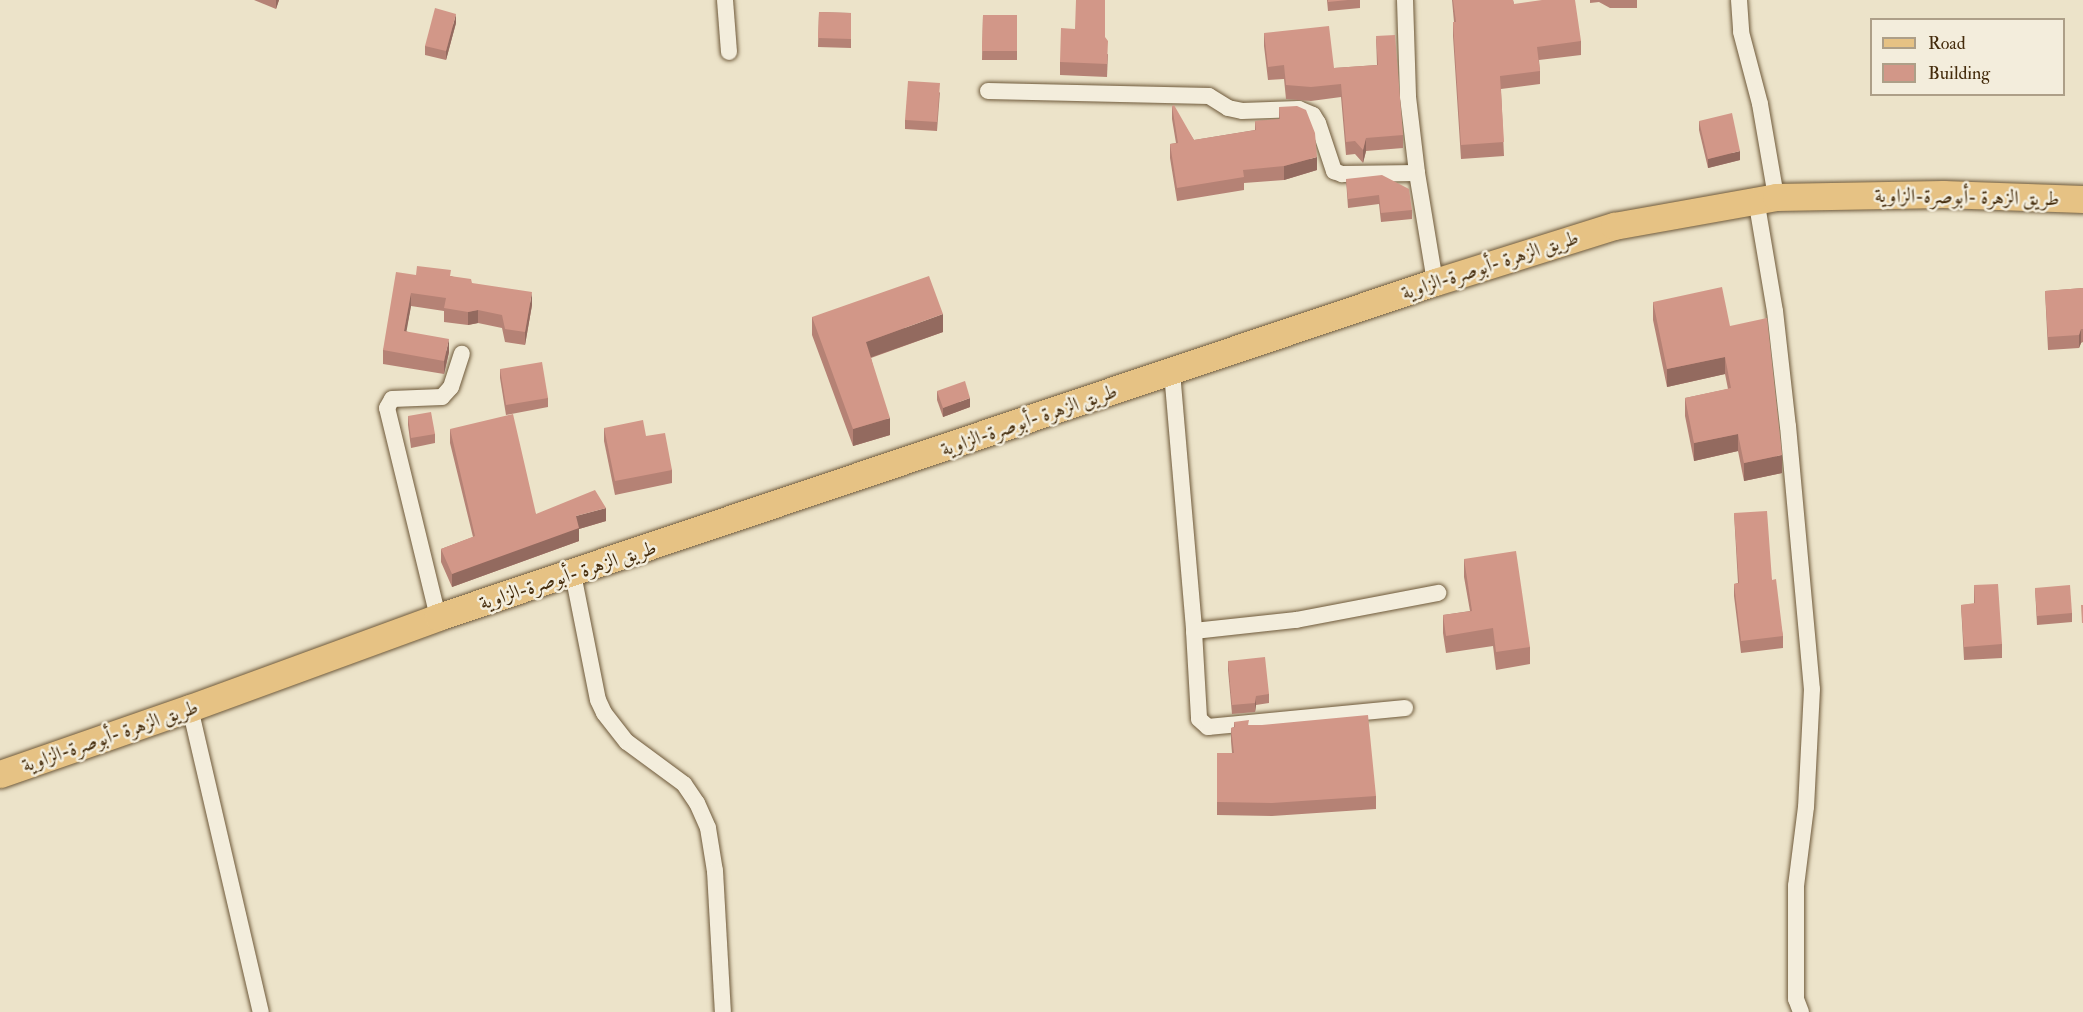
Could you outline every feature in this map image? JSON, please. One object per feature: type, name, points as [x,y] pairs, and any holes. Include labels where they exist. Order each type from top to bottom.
[{"type":"main road","name":"طريق الزهرة -أبوصرة-الزاوية","points":[[0,774],[438,618],[1435,282],[1614,226],[1766,198],[1943,194],[2083,199]]},
{"type":"street","points":[[725,0],[729,52]]},
{"type":"street","points":[[1405,0],[1405,51],[1417,173],[1435,282]]},
{"type":"street","points":[[1739,0],[1741,32],[1760,104],[1774,311],[1788,426],[1812,689],[1806,807],[1796,886],[1796,999],[1801,1012]]},
{"type":"street","points":[[988,91],[1209,96],[1228,108],[1242,111],[1299,109],[1313,115],[1318,123],[1334,171],[1342,174],[1417,173]]},
{"type":"street","points":[[438,618],[387,408],[392,399],[442,397],[451,387],[462,354]]},
{"type":"street","points":[[1172,372],[1199,718],[1208,727],[1405,708]]},
{"type":"street","points":[[573,574],[598,700],[604,713],[627,742],[684,784],[697,804],[708,828],[715,871],[723,1012]]},
{"type":"street","points":[[1194,631],[1296,620],[1438,593]]},
{"type":"street","points":[[190,708],[261,1012]]},
{"type":"building","points":[[1076,0],[1105,0],[1107,64],[1060,62],[1061,28],[1075,29]]},
{"type":"building","points":[[1453,0],[1513,0],[1514,4],[1542,0],[1575,0],[1581,41],[1537,47],[1540,71],[1500,76],[1504,142],[1461,145]]},
{"type":"building","points":[[435,8],[456,14],[446,51],[425,46]]},
{"type":"building","points":[[819,12],[851,13],[851,39],[818,38]]},
{"type":"building","points":[[983,15],[1017,15],[1017,51],[982,51]]},
{"type":"building","points":[[1329,26],[1334,68],[1378,65],[1376,36],[1395,35],[1403,135],[1366,138],[1363,150],[1355,141],[1346,142],[1341,84],[1311,87],[1286,85],[1284,65],[1268,67],[1264,33]]},
{"type":"building","points":[[908,81],[940,83],[937,122],[905,120]]},
{"type":"building","points":[[1174,105],[1194,140],[1256,130],[1255,121],[1280,119],[1279,107],[1297,106],[1306,110],[1315,133],[1317,157],[1284,166],[1243,170],[1244,177],[1177,188],[1170,144],[1178,143],[1172,106]]},
{"type":"building","points":[[1732,113],[1740,151],[1708,159],[1699,121]]},
{"type":"building","points":[[1382,175],[1409,189],[1412,210],[1381,213],[1379,195],[1348,199],[1346,179]]},
{"type":"building","points":[[417,266],[451,270],[450,276],[471,279],[472,283],[532,292],[525,332],[505,329],[502,315],[478,310],[468,312],[444,308],[446,298],[411,293],[404,331],[449,339],[444,361],[383,350],[396,272],[416,275]]},
{"type":"building","points":[[929,276],[943,314],[866,342],[890,418],[853,429],[812,317]]},
{"type":"building","points":[[1722,287],[1730,326],[1767,318],[1782,455],[1744,463],[1738,434],[1694,443],[1685,398],[1731,388],[1725,357],[1667,369],[1653,302]]},
{"type":"building","points":[[2083,288],[2083,329],[2079,335],[2048,337],[2045,291]]},
{"type":"building","points":[[542,362],[548,398],[506,405],[500,369]]},
{"type":"building","points":[[965,381],[970,398],[943,408],[937,391]]},
{"type":"building","points":[[431,412],[435,434],[411,438],[408,416]]},
{"type":"building","points":[[513,414],[536,514],[595,490],[606,508],[576,516],[579,528],[452,574],[441,549],[475,536],[450,429]]},
{"type":"building","points":[[643,420],[646,436],[665,433],[672,470],[615,481],[604,428]]},
{"type":"building","points":[[1767,511],[1772,580],[1776,579],[1783,636],[1741,641],[1734,584],[1739,583],[1734,513]]},
{"type":"building","points":[[1516,551],[1530,647],[1496,652],[1493,628],[1446,636],[1443,615],[1472,611],[1464,559]]},
{"type":"building","points":[[1998,584],[2002,644],[1964,647],[1961,605],[1975,603],[1974,585]]},
{"type":"building","points":[[2070,585],[2072,613],[2037,616],[2035,588]]},
{"type":"building","points":[[2081,605],[2083,605],[2083,623],[2082,623]]},
{"type":"building","points":[[1265,657],[1269,694],[1256,696],[1255,703],[1232,705],[1228,661]]},
{"type":"building","points":[[1368,715],[1376,796],[1272,803],[1217,802],[1217,753],[1234,753],[1231,728],[1235,727],[1234,722],[1249,720],[1248,725],[1262,725]]}]
